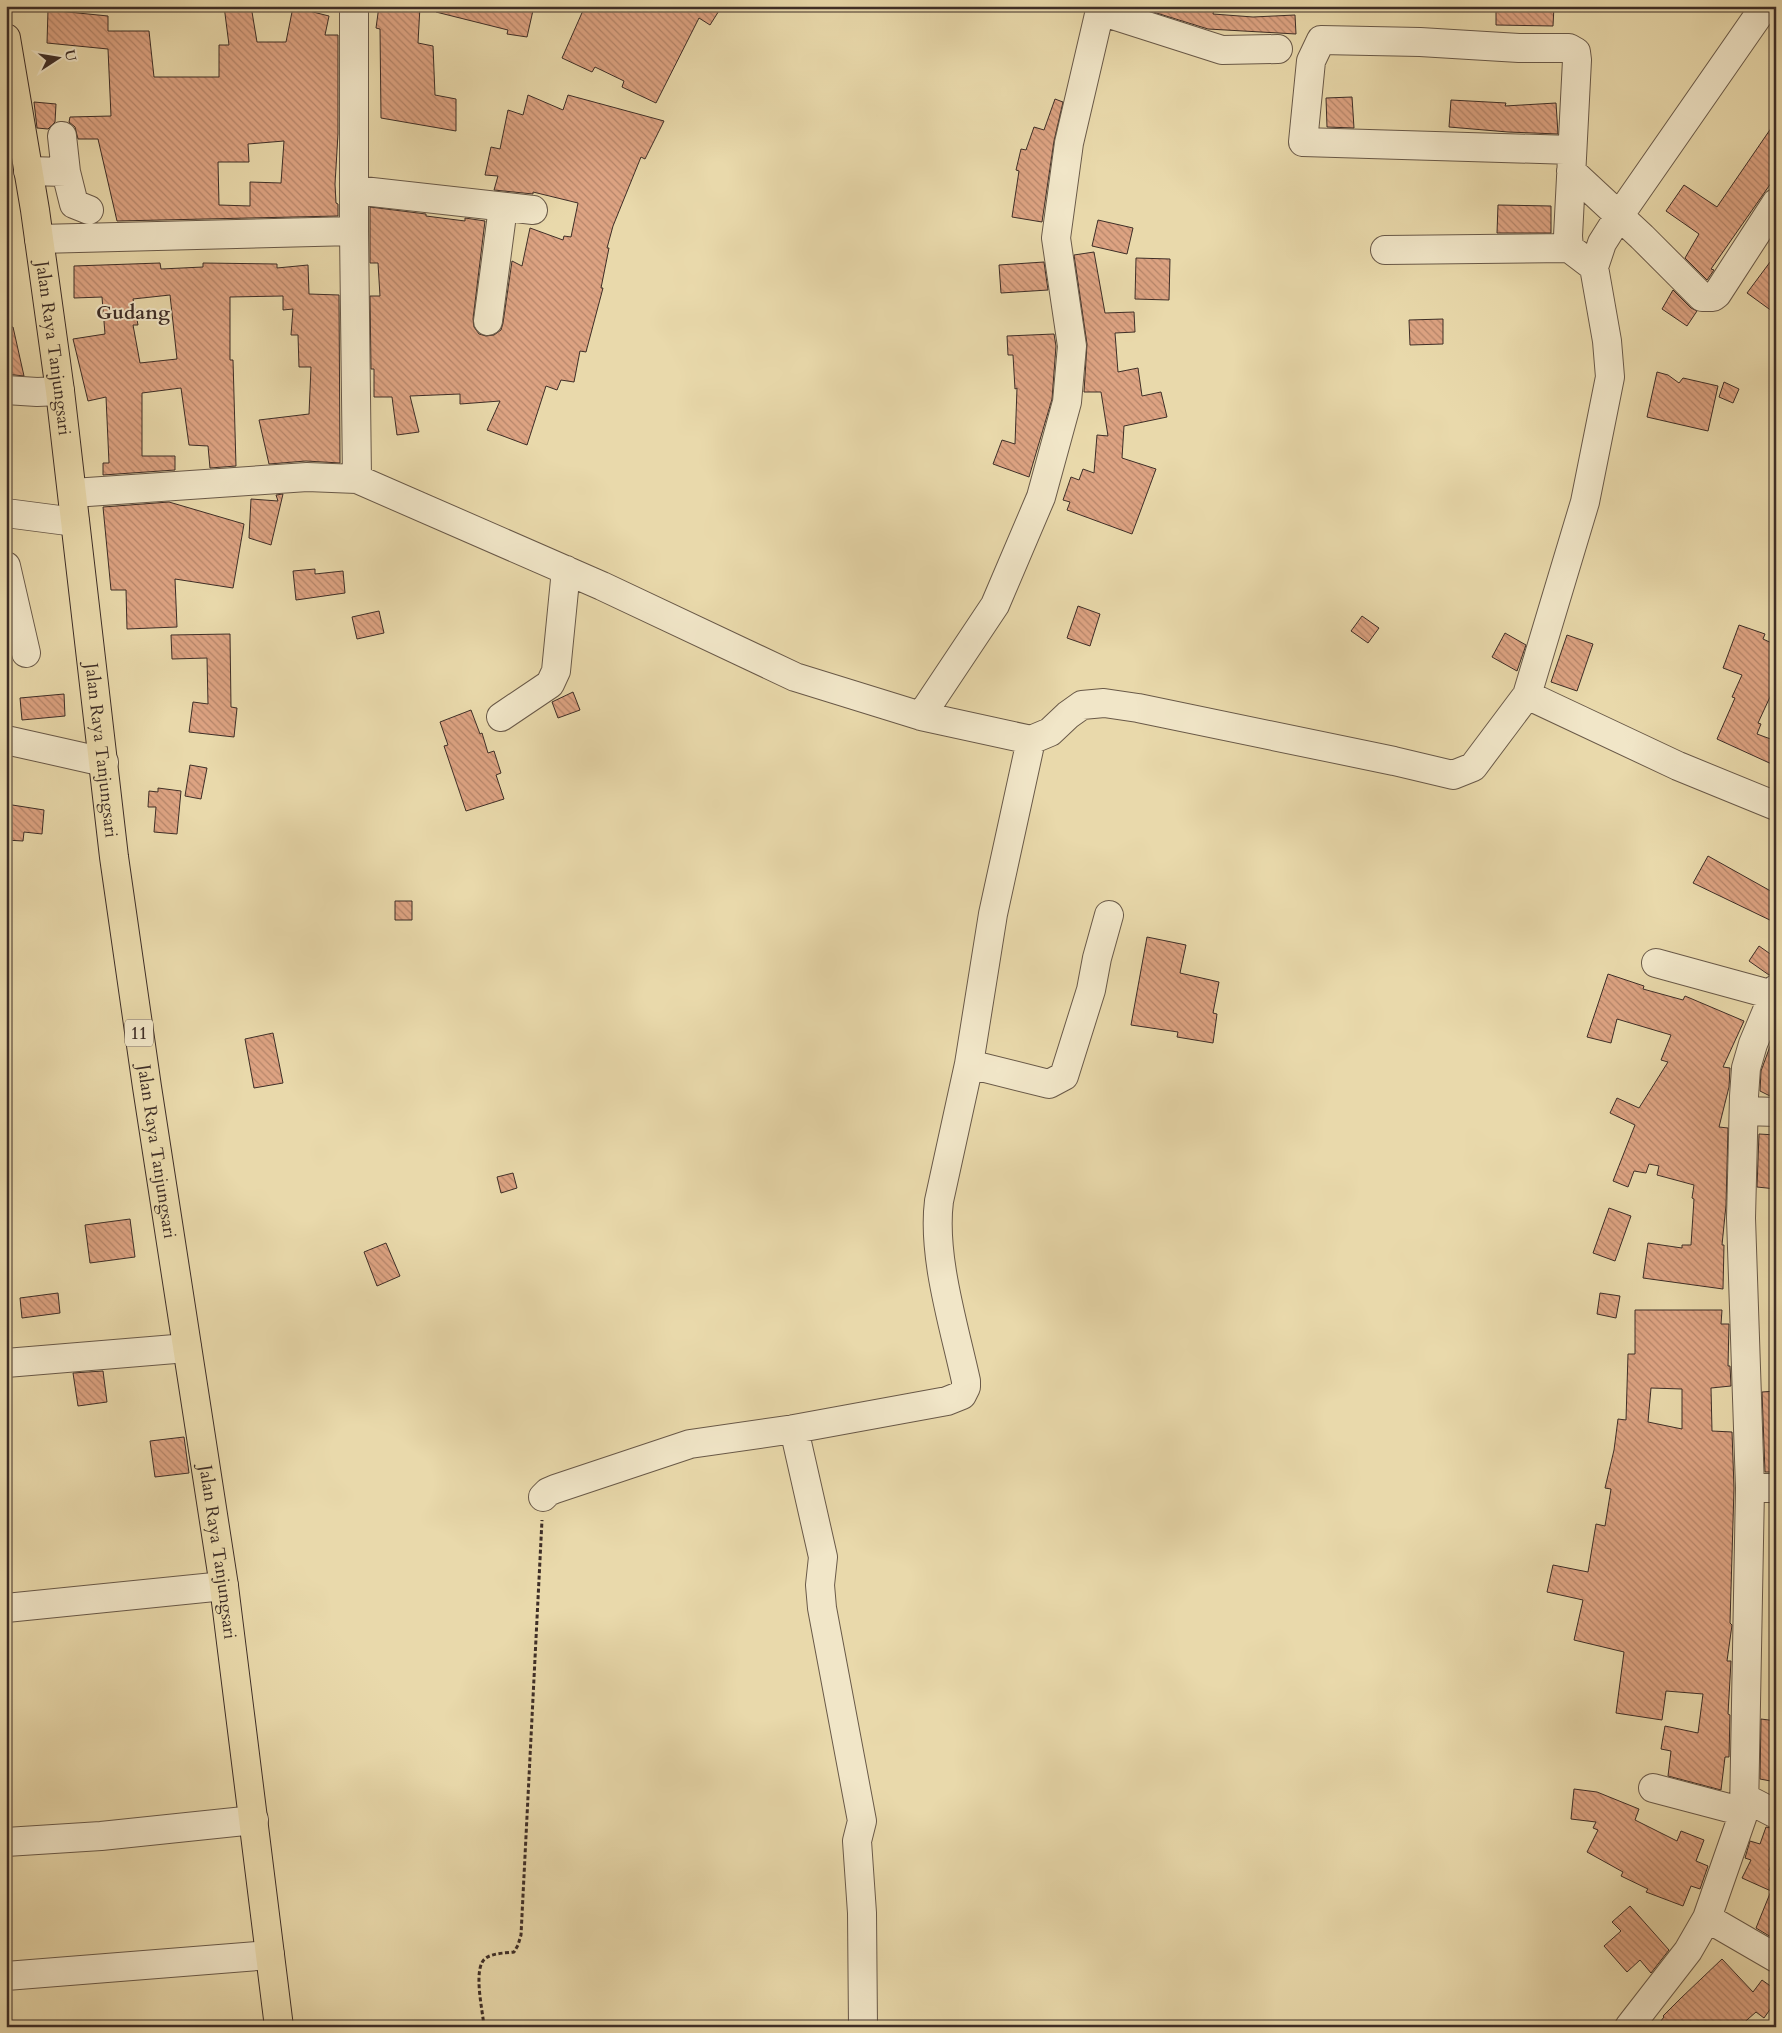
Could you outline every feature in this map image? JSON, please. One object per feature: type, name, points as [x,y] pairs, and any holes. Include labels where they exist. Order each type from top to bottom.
[{"type":"highway","name":"Jalan Raya Tanjungsari","points":[[6,38],[39,240],[60,391],[114,857],[137,1020],[224,1586],[279,2027]]},
{"type":"street","points":[[354,6],[357,479]]},
{"type":"street","points":[[73,493],[307,477],[357,479],[566,570],[795,676],[921,716],[1031,740],[1050,732],[1082,705],[1104,703],[1147,710],[1410,764],[1453,775],[1473,767],[1527,695],[1585,502],[1610,377],[1608,341],[1594,267],[1602,243],[1765,6]]},
{"type":"street","points":[[921,716],[995,605],[1041,496],[1067,402],[1072,346],[1056,238],[1068,143],[1100,8],[1222,50],[1278,49]]},
{"type":"street","points":[[1569,248],[1568,236],[1571,160],[1577,60],[1576,52],[1569,48],[1520,48],[1420,42],[1321,40],[1311,60],[1303,142],[1571,160],[1619,216],[1702,297],[1708,298],[1717,294],[1776,204]]},
{"type":"street","points":[[62,136],[66,172],[74,204],[89,210]]},
{"type":"street","points":[[28,171],[66,172]]},
{"type":"street","points":[[354,190],[533,210]]},
{"type":"street","points":[[488,321],[502,207]]},
{"type":"street","points":[[39,240],[354,232]]},
{"type":"street","points":[[1385,250],[1569,248],[1594,267]]},
{"type":"street","points":[[6,390],[60,391]]},
{"type":"street","points":[[6,513],[75,522]]},
{"type":"street","points":[[6,566],[26,653]]},
{"type":"street","points":[[501,717],[550,684],[556,672],[566,570]]},
{"type":"street","points":[[1527,695],[1678,766],[1776,806]]},
{"type":"street","points":[[6,740],[104,762]]},
{"type":"street","points":[[543,1497],[555,1489],[690,1444],[794,1429],[947,1401],[958,1397],[964,1392],[966,1380],[940,1258],[936,1220],[969,1064],[993,914],[1031,740]]},
{"type":"street","points":[[969,1064],[1050,1084],[1064,1076],[1091,990],[1097,958],[1109,915]]},
{"type":"street","points":[[1630,2027],[1688,1951],[1707,1918],[1745,1805],[1763,1488],[1741,1218],[1746,1068],[1753,1044],[1774,992],[1656,963]]},
{"type":"street","points":[[1745,1111],[1776,1112]]},
{"type":"street","points":[[6,1363],[187,1348]]},
{"type":"street","points":[[794,1429],[823,1556],[820,1585],[822,1608],[862,1821],[857,1841],[862,1913],[863,2027]]},
{"type":"street","points":[[6,1608],[224,1586]]},
{"type":"street","points":[[1653,1788],[1745,1805],[1776,1814]]},
{"type":"street","points":[[6,1842],[101,1836],[254,1820]]},
{"type":"street","points":[[1707,1918],[1776,1958]]},
{"type":"street","points":[[6,1976],[270,1955]]},
{"type":"path","points":[[484,2027],[479,1977],[480,1964],[487,1957],[514,1952],[522,1936],[543,1497]]},
{"type":"building","points":[[224,6],[251,6],[257,42],[286,42],[293,7],[329,16],[325,35],[338,35],[338,134],[335,184],[338,216],[117,221],[98,139],[78,139],[75,127],[69,122],[70,117],[111,116],[108,49],[47,43],[48,10],[108,16],[108,31],[149,31],[154,77],[219,77],[219,45],[229,45]],"holes":[[[284,141],[281,183],[250,182],[250,206],[219,205],[218,162],[249,162],[248,144]]]},
{"type":"building","points":[[379,6],[420,6],[418,43],[433,46],[435,95],[456,99],[456,131],[381,118],[380,29],[376,28]]},
{"type":"building","points":[[437,6],[534,6],[527,37],[507,34],[508,30],[436,12]]},
{"type":"building","points":[[585,6],[722,6],[710,25],[699,18],[656,103],[622,87],[624,81],[595,67],[592,72],[562,58]]},
{"type":"building","points":[[1151,6],[1215,6],[1213,14],[1253,17],[1295,15],[1296,34],[1208,29],[1150,11]]},
{"type":"building","points":[[1496,6],[1554,6],[1553,26],[1496,25]]},
{"type":"building","points":[[528,95],[563,110],[568,95],[664,121],[645,159],[641,157],[613,226],[607,248],[609,248],[601,288],[603,288],[586,352],[580,351],[574,382],[561,380],[557,390],[546,386],[527,445],[487,430],[500,401],[460,404],[460,394],[410,396],[419,432],[397,435],[392,397],[374,397],[374,369],[371,369],[370,296],[380,296],[378,263],[370,263],[370,207],[465,221],[465,218],[485,221],[473,319],[474,327],[479,334],[486,336],[494,335],[501,330],[503,323],[512,261],[522,266],[530,228],[563,240],[564,236],[571,237],[578,203],[533,192],[533,194],[494,190],[498,176],[485,175],[491,147],[500,149],[508,110],[523,115]]},
{"type":"building","points":[[1352,97],[1354,128],[1327,127],[1326,98]]},
{"type":"building","points":[[1055,99],[1063,102],[1054,141],[1042,222],[1012,217],[1019,171],[1016,170],[1021,149],[1026,150],[1034,127],[1044,130]]},
{"type":"building","points":[[1451,100],[1506,103],[1505,106],[1556,103],[1558,134],[1449,127]]},
{"type":"building","points":[[34,102],[56,104],[55,122],[48,129],[37,128]]},
{"type":"building","points":[[1776,121],[1776,176],[1711,269],[1714,270],[1707,280],[1685,258],[1699,234],[1666,211],[1684,185],[1717,207]]},
{"type":"building","points":[[1498,205],[1551,206],[1551,233],[1497,233]]},
{"type":"building","points":[[1098,220],[1133,228],[1127,254],[1092,246]]},
{"type":"building","points":[[1094,252],[1105,313],[1134,312],[1135,332],[1115,333],[1118,372],[1138,368],[1142,396],[1161,392],[1167,417],[1124,426],[1122,458],[1156,469],[1132,534],[1067,510],[1070,502],[1063,500],[1071,477],[1079,480],[1083,469],[1094,473],[1097,435],[1108,436],[1101,392],[1084,392],[1087,344],[1074,255]]},
{"type":"building","points":[[1776,254],[1776,314],[1747,293]]},
{"type":"building","points":[[1136,258],[1170,259],[1169,300],[1135,299]]},
{"type":"building","points":[[1044,262],[1048,290],[1001,293],[999,265]]},
{"type":"building","points":[[160,263],[161,269],[203,267],[203,263],[277,264],[277,268],[308,265],[309,294],[339,295],[340,463],[306,461],[269,464],[259,420],[309,414],[311,367],[299,367],[298,335],[291,335],[293,309],[283,310],[283,296],[230,297],[230,360],[233,360],[236,466],[210,468],[208,446],[189,445],[181,388],[142,393],[142,456],[175,456],[175,470],[103,475],[103,463],[109,463],[106,397],[88,401],[73,339],[105,334],[102,297],[74,298],[74,266]],"holes":[[[170,295],[177,359],[140,363],[133,325],[138,325],[133,299]]]},
{"type":"building","points":[[1673,290],[1691,308],[1697,311],[1687,326],[1662,309]]},
{"type":"building","points":[[1443,319],[1443,344],[1410,345],[1409,320]]},
{"type":"building","points":[[13,327],[24,376],[6,374],[6,328]]},
{"type":"building","points":[[1054,334],[1056,346],[1052,399],[1029,477],[993,464],[1002,440],[1015,444],[1017,388],[1015,389],[1013,355],[1008,355],[1007,336]]},
{"type":"building","points":[[1657,372],[1668,375],[1679,383],[1683,378],[1718,386],[1708,431],[1647,417]]},
{"type":"building","points":[[1724,382],[1739,389],[1733,403],[1719,397]]},
{"type":"building","points":[[283,494],[271,545],[249,538],[251,499],[278,501],[276,495]]},
{"type":"building","points":[[169,502],[244,524],[233,588],[175,579],[177,627],[127,629],[126,590],[111,590],[103,507]]},
{"type":"building","points":[[315,569],[315,574],[343,571],[345,593],[296,600],[293,571]]},
{"type":"building","points":[[1078,606],[1100,614],[1090,646],[1067,638]]},
{"type":"building","points":[[379,611],[384,633],[357,639],[352,617]]},
{"type":"building","points":[[1362,616],[1379,628],[1368,643],[1351,631]]},
{"type":"building","points":[[1739,625],[1765,634],[1763,639],[1776,645],[1776,684],[1758,723],[1761,724],[1757,734],[1776,741],[1776,766],[1717,739],[1735,698],[1732,697],[1742,675],[1723,668]]},
{"type":"building","points":[[1505,633],[1526,645],[1517,671],[1492,657]]},
{"type":"building","points":[[230,634],[231,707],[237,708],[234,737],[189,732],[193,702],[208,704],[207,658],[172,659],[171,635]]},
{"type":"building","points":[[1567,635],[1593,644],[1577,691],[1551,682]]},
{"type":"building","points":[[573,692],[580,710],[558,718],[552,702]]},
{"type":"building","points":[[64,694],[65,716],[22,720],[20,698]]},
{"type":"building","points":[[471,710],[480,734],[482,733],[488,753],[494,751],[501,773],[496,775],[504,799],[466,811],[444,746],[448,745],[440,722]]},
{"type":"building","points":[[190,765],[207,768],[201,799],[185,796]]},
{"type":"building","points":[[158,788],[181,791],[177,834],[154,832],[156,807],[148,807],[149,791],[158,792]]},
{"type":"building","points":[[6,804],[44,810],[42,834],[24,832],[23,841],[6,840]]},
{"type":"building","points":[[1708,856],[1776,894],[1776,923],[1693,883]]},
{"type":"building","points":[[395,901],[412,901],[412,920],[395,920]]},
{"type":"building","points":[[1147,937],[1186,945],[1180,973],[1219,982],[1213,1013],[1217,1014],[1213,1043],[1177,1037],[1178,1032],[1131,1025]]},
{"type":"building","points":[[1759,946],[1776,958],[1776,974],[1769,975],[1749,961]]},
{"type":"building","points":[[1608,974],[1644,986],[1643,989],[1683,1000],[1685,996],[1744,1021],[1723,1067],[1730,1068],[1729,1087],[1719,1127],[1728,1128],[1726,1205],[1722,1245],[1724,1245],[1723,1289],[1643,1278],[1648,1243],[1682,1248],[1682,1245],[1691,1245],[1694,1185],[1657,1175],[1659,1166],[1649,1164],[1646,1173],[1634,1171],[1628,1187],[1613,1181],[1635,1125],[1610,1113],[1617,1098],[1639,1108],[1668,1062],[1661,1060],[1671,1035],[1617,1019],[1611,1043],[1587,1037]]},
{"type":"building","points":[[1776,1030],[1776,1096],[1770,1096],[1760,1091],[1761,1071]]},
{"type":"building","points":[[273,1033],[283,1083],[254,1088],[245,1039]]},
{"type":"building","points":[[1759,1134],[1776,1135],[1776,1189],[1757,1187]]},
{"type":"building","points":[[513,1173],[517,1188],[501,1193],[497,1177]]},
{"type":"building","points":[[1609,1208],[1631,1216],[1615,1261],[1593,1253]]},
{"type":"building","points":[[130,1219],[135,1257],[90,1263],[85,1225]]},
{"type":"building","points":[[386,1243],[400,1276],[377,1286],[364,1252]]},
{"type":"building","points":[[58,1293],[60,1313],[22,1318],[20,1298]]},
{"type":"building","points":[[1600,1293],[1620,1296],[1616,1318],[1597,1314]]},
{"type":"building","points":[[1635,1310],[1722,1310],[1721,1324],[1729,1324],[1728,1366],[1730,1366],[1731,1386],[1711,1388],[1712,1431],[1732,1432],[1734,1488],[1730,1623],[1732,1625],[1727,1661],[1731,1661],[1728,1714],[1730,1715],[1729,1757],[1725,1757],[1721,1790],[1668,1776],[1671,1751],[1661,1749],[1665,1726],[1698,1733],[1703,1694],[1666,1691],[1662,1720],[1616,1713],[1624,1652],[1574,1640],[1583,1600],[1547,1592],[1553,1565],[1588,1572],[1596,1524],[1605,1526],[1611,1489],[1605,1488],[1614,1450],[1618,1419],[1626,1420],[1628,1354],[1635,1354]],"holes":[[[1651,1388],[1682,1389],[1682,1429],[1648,1422]]]},
{"type":"building","points":[[103,1371],[107,1402],[78,1406],[73,1373]]},
{"type":"building","points":[[1776,1391],[1776,1472],[1765,1472],[1762,1392]]},
{"type":"building","points":[[184,1437],[189,1473],[155,1477],[150,1441]]},
{"type":"building","points":[[1761,1719],[1776,1721],[1776,1782],[1760,1779]]},
{"type":"building","points":[[1574,1789],[1597,1792],[1639,1809],[1635,1820],[1677,1841],[1681,1831],[1704,1840],[1696,1861],[1708,1866],[1700,1889],[1691,1886],[1683,1906],[1646,1892],[1648,1889],[1621,1876],[1623,1872],[1587,1852],[1598,1830],[1593,1828],[1596,1822],[1571,1819]]},
{"type":"building","points":[[1766,1827],[1776,1829],[1776,1853],[1769,1870],[1776,1873],[1776,1940],[1756,1928],[1771,1891],[1742,1878],[1751,1860],[1745,1858],[1750,1841],[1760,1844]]},
{"type":"building","points":[[1630,1906],[1669,1950],[1651,1973],[1640,1960],[1627,1972],[1604,1946],[1621,1931],[1612,1922]]},
{"type":"building","points":[[1722,1959],[1753,1992],[1762,1980],[1776,1990],[1776,2001],[1764,2018],[1756,2012],[1739,2027],[1656,2027],[1663,2016]]},
{"type":"district","name":"Gudang","points":[[133,312]]}]
